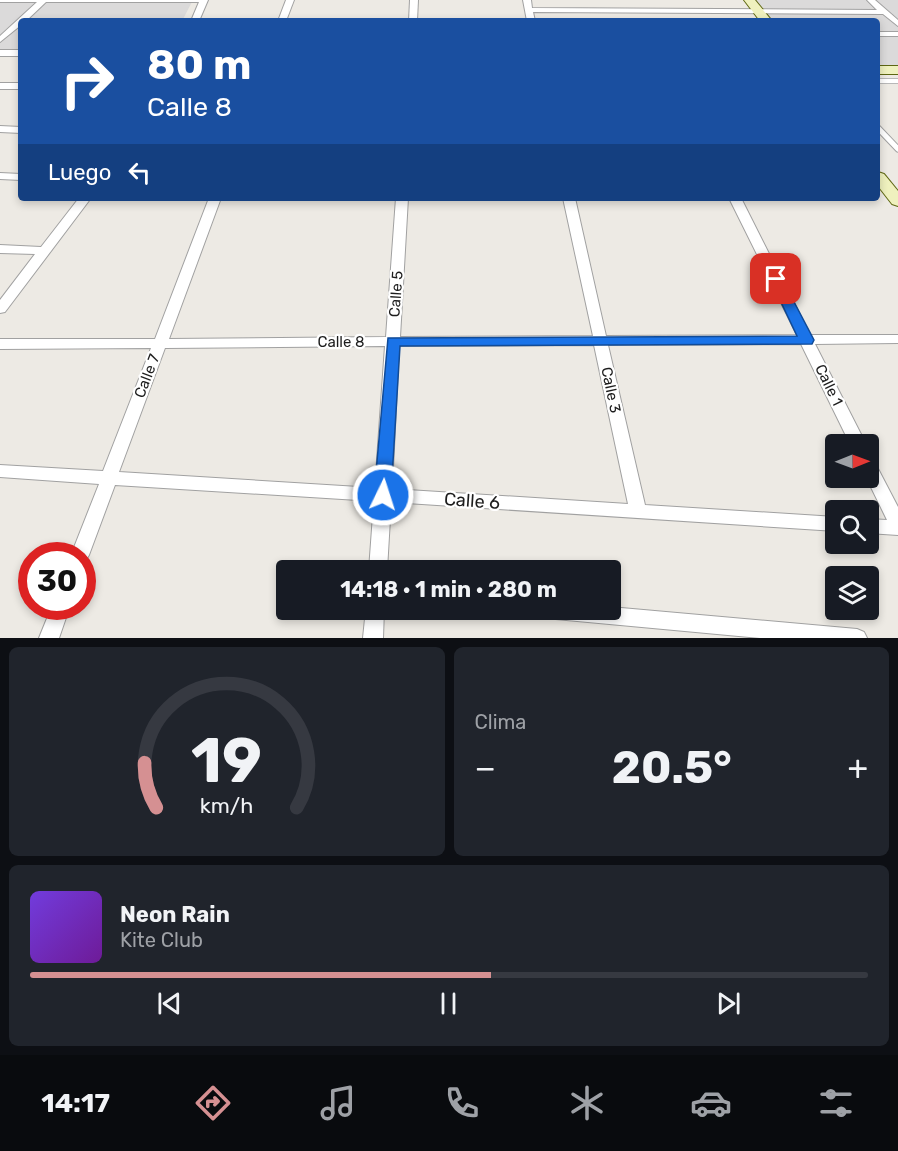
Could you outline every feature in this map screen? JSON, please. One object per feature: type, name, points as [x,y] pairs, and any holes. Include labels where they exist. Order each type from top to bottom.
[{"type":"street","points":[[0,0],[203,0],[196,18]]},
{"type":"street","points":[[26,18],[44,0]]},
{"type":"street","points":[[283,18],[290,0]]},
{"type":"street","points":[[413,18],[414,0]]},
{"type":"street","points":[[527,0],[530,18]]},
{"type":"street","points":[[638,0],[646,18]]},
{"type":"street","points":[[731,0],[746,18]]},
{"type":"street","points":[[749,0],[764,18]]},
{"type":"street","points":[[871,0],[898,24]]},
{"type":"street","points":[[529,10],[884,12]]},
{"type":"street","points":[[0,25],[18,25]]},
{"type":"street","points":[[0,40],[18,26]]},
{"type":"street","points":[[880,34],[898,33]]},
{"type":"street","points":[[0,53],[18,53]]},
{"type":"street","points":[[880,60],[898,60]]},
{"type":"street","points":[[880,70],[898,70]]},
{"type":"street","points":[[0,86],[18,86]]},
{"type":"street","points":[[0,129],[18,130]]},
{"type":"street","points":[[0,176],[18,177]]},
{"type":"street","points":[[880,179],[898,201]]},
{"type":"street","points":[[0,309],[83,201]]},
{"type":"street","name":"Calle 7","points":[[85,542],[214,201]]},
{"type":"street","name":"Calle 5","points":[[379,560],[402,201]]},
{"type":"street","name":"Calle 3","points":[[570,201],[638,511]]},
{"type":"street","name":"Calle 1","points":[[737,201],[853,434]]},
{"type":"street","points":[[0,249],[44,251]]},
{"type":"street","name":"Calle 8","points":[[0,344],[898,339]]},
{"type":"street","name":"Calle 6","points":[[0,471],[108,480],[825,523]]},
{"type":"street","points":[[879,487],[898,526],[879,526]]},
{"type":"street","points":[[621,617],[856,638]]},
{"type":"street","points":[[49,638],[56,620]]},
{"type":"street","points":[[373,638],[374,620]]},
{"type":"lane","points":[[880,81],[898,81]]},
{"type":"lane","points":[[880,130],[898,149]]},
{"type":"shaded area","points":[[0,0],[193,0],[184,18],[18,18],[18,55],[0,55]]},
{"type":"shaded area","points":[[750,0],[898,0],[898,73],[880,73],[880,18],[765,18]]},
{"type":"route","points":[[383,495],[393,342],[807,340],[776,279]]}]
